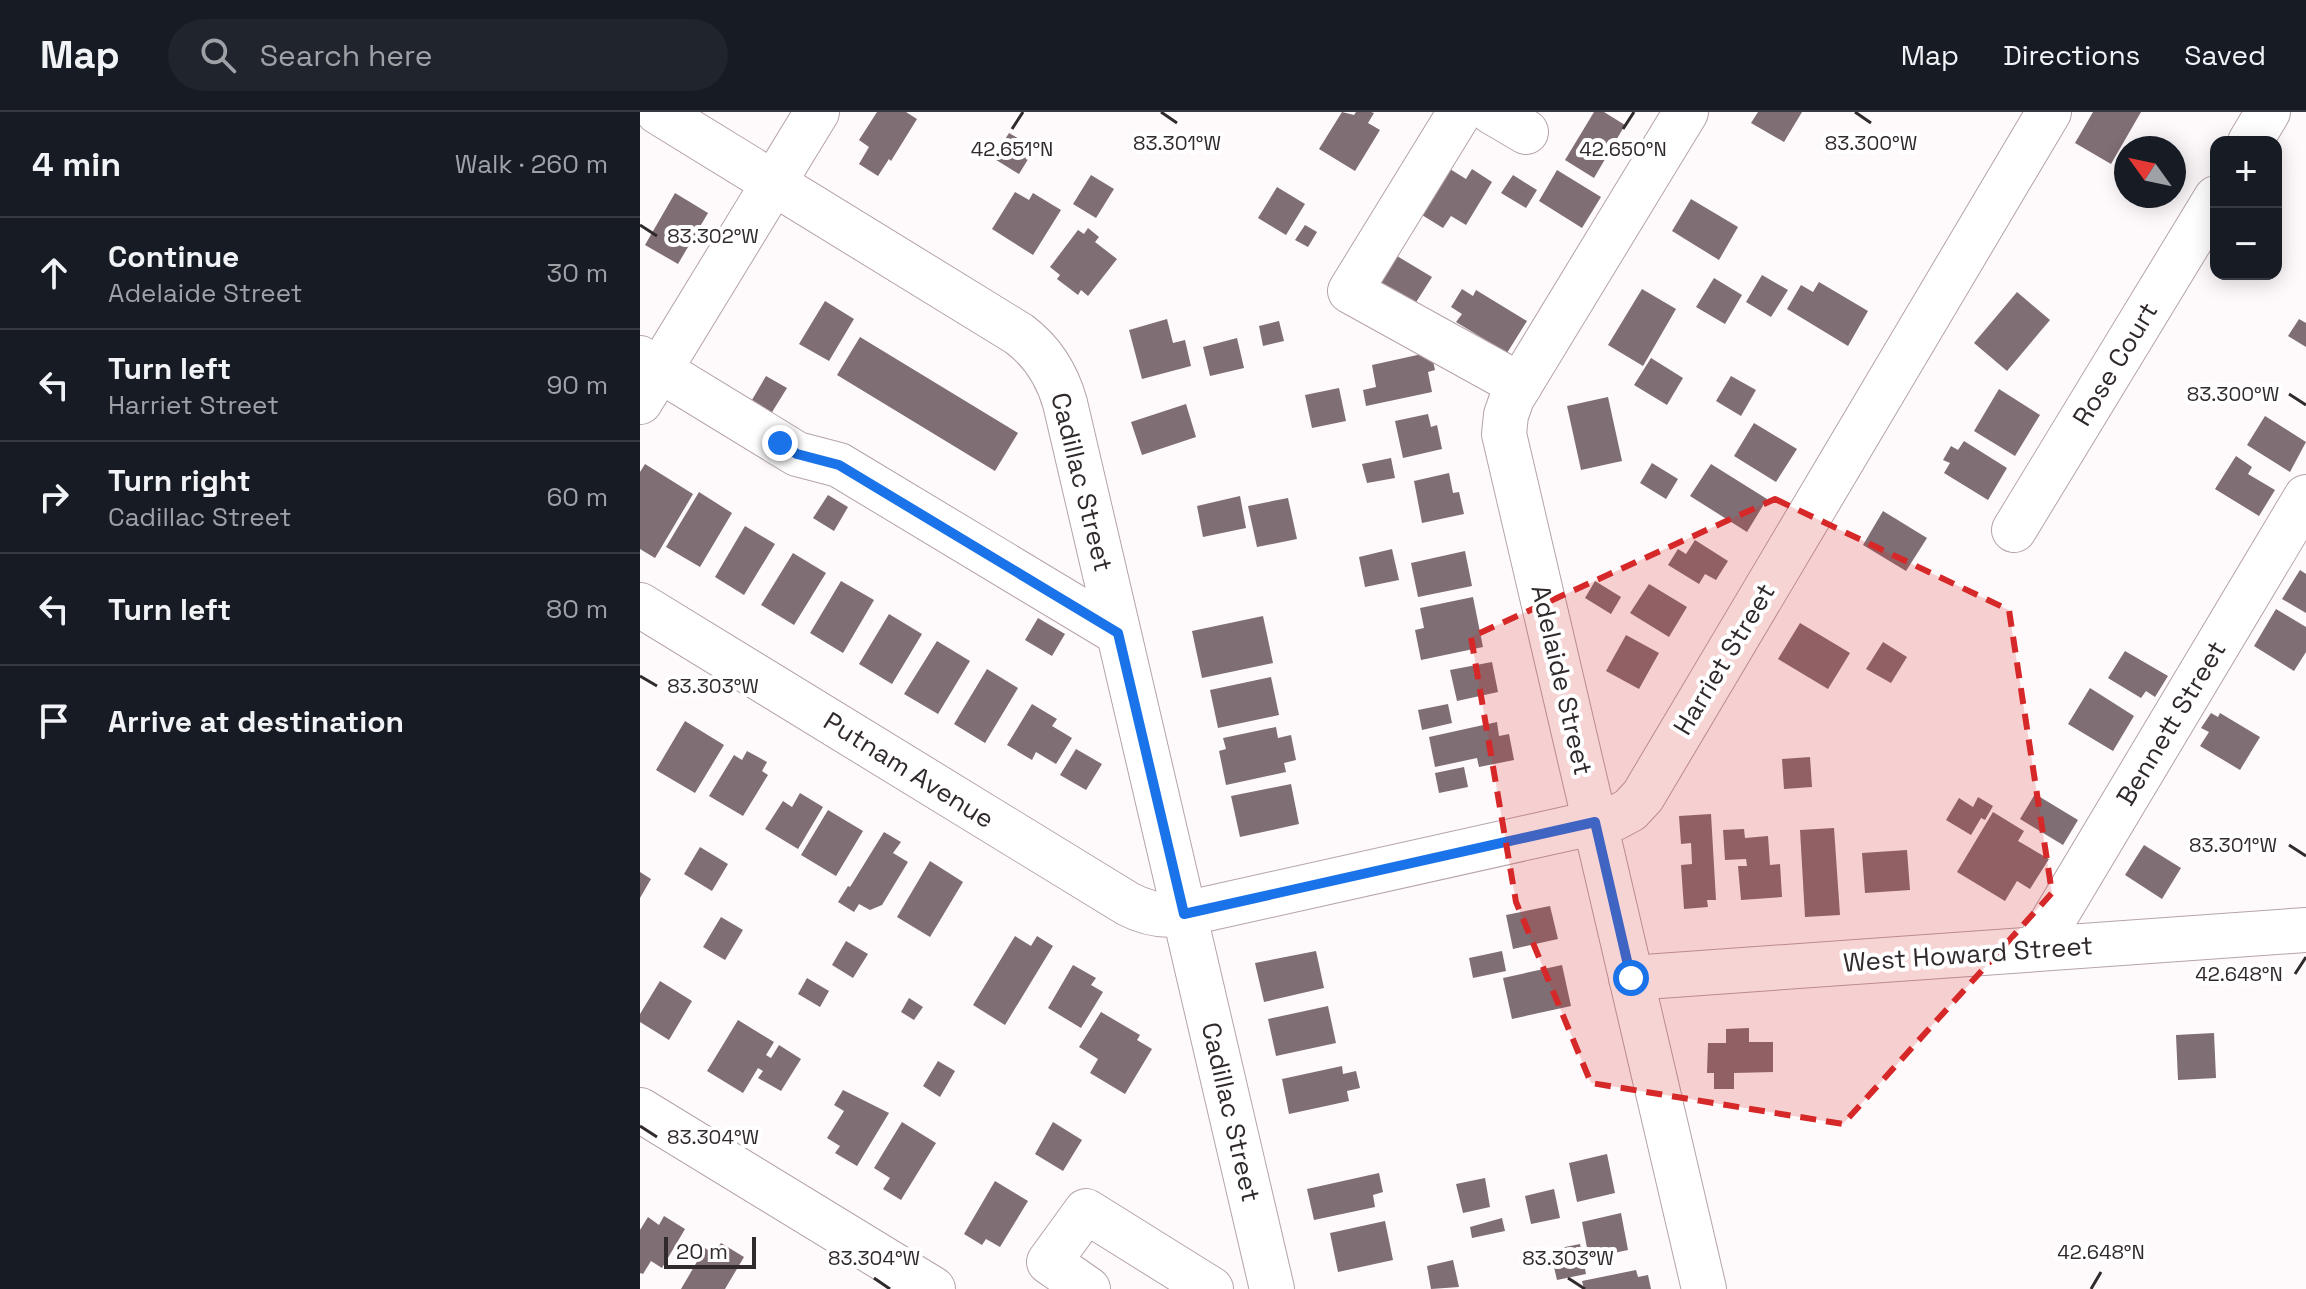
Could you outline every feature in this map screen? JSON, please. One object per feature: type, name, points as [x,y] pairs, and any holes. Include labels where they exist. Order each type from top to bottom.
[{"type":"street","name":"Cadillac Street","points":[[658,112],[1011,329],[1038,350],[1053,372],[1062,394],[1272,1289]]},
{"type":"street","points":[[817,112],[646,377],[797,454],[839,465],[1118,633]]},
{"type":"street","points":[[1460,112],[1350,291],[1520,385]]},
{"type":"street","name":"Adelaide Street","points":[[1686,112],[1520,385],[1506,415],[1505,440],[1704,1289]]},
{"type":"street","name":"Harriet Street","points":[[1184,914],[1624,814],[1643,796],[2049,112]]},
{"type":"street","points":[[2254,136],[2268,112]]},
{"type":"street","name":"Rose Court","points":[[2014,530],[2210,208]]},
{"type":"street","name":"Bennett Street","points":[[2036,949],[2306,497]]},
{"type":"street","name":"Putnam Avenue","points":[[640,605],[1128,904],[1154,914],[1184,914]]},
{"type":"street","name":"West Howard Street","points":[[1631,978],[2306,930]]},
{"type":"street","points":[[640,1110],[933,1289]]},
{"type":"street","points":[[1088,1289],[1049,1262],[1086,1211],[1211,1289]]},
{"type":"highlighted area","points":[[1775,499],[2009,610],[2052,893],[1843,1124],[1591,1083],[1516,902],[1471,637]]},
{"type":"building","points":[[877,112],[906,112],[917,119],[878,176],[859,164],[869,147],[859,140]]},
{"type":"building","points":[[1342,112],[1354,115],[1356,112],[1374,113],[1368,123],[1380,130],[1355,171],[1319,149]]},
{"type":"building","points":[[1594,112],[1604,112],[1625,125],[1594,178],[1565,160]]},
{"type":"building","points":[[1758,112],[1802,112],[1784,142],[1751,123]]},
{"type":"building","points":[[2093,112],[2141,112],[2127,136],[2114,136],[2114,159],[2111,164],[2075,143]]},
{"type":"building","points":[[1009,133],[1035,148],[1019,174],[993,158]]},
{"type":"building","points":[[1450,169],[1466,179],[1472,169],[1492,182],[1466,225],[1451,216],[1443,228],[1422,215]]},
{"type":"building","points":[[1557,170],[1601,197],[1582,228],[1539,201]]},
{"type":"building","points":[[1091,175],[1114,189],[1096,218],[1073,204]]},
{"type":"building","points":[[1513,175],[1537,190],[1526,208],[1501,193]]},
{"type":"building","points":[[1277,187],[1305,204],[1286,235],[1258,218]]},
{"type":"building","points":[[1015,192],[1029,200],[1033,193],[1061,210],[1033,255],[992,229]]},
{"type":"building","points":[[675,193],[708,213],[678,264],[645,245]]},
{"type":"building","points":[[1691,199],[1738,227],[1719,260],[1672,231]]},
{"type":"building","points":[[1305,225],[1317,232],[1308,247],[1295,240]]},
{"type":"building","points":[[1088,228],[1099,237],[1095,242],[1117,259],[1088,296],[1081,290],[1078,295],[1057,279],[1060,275],[1050,267],[1078,230],[1084,234]]},
{"type":"building","points":[[1392,253],[1432,277],[1415,304],[1376,280]]},
{"type":"building","points":[[1762,275],[1788,290],[1771,317],[1746,302]]},
{"type":"building","points":[[1714,278],[1742,295],[1725,324],[1696,307]]},
{"type":"building","points":[[1819,282],[1868,311],[1848,346],[1787,309],[1801,285],[1813,292]]},
{"type":"building","points":[[1462,289],[1473,296],[1476,290],[1527,321],[1507,353],[1456,322],[1462,314],[1451,307]]},
{"type":"building","points":[[1642,289],[1676,309],[1643,366],[1608,345]]},
{"type":"building","points":[[2017,292],[2050,320],[2007,371],[1974,343]]},
{"type":"building","points":[[825,301],[854,319],[829,361],[799,344]]},
{"type":"building","points":[[1167,319],[1173,343],[1185,340],[1191,366],[1142,379],[1129,330]]},
{"type":"building","points":[[2299,319],[2306,323],[2306,347],[2288,336]]},
{"type":"building","points":[[1279,321],[1284,341],[1263,346],[1259,326]]},
{"type":"building","points":[[860,337],[1018,433],[995,471],[837,375]]},
{"type":"building","points":[[1237,338],[1244,368],[1210,376],[1203,347]]},
{"type":"building","points":[[1431,352],[1435,370],[1428,372],[1432,392],[1366,406],[1363,390],[1376,387],[1372,365]]},
{"type":"building","points":[[1651,358],[1683,378],[1667,405],[1634,385]]},
{"type":"building","points":[[766,376],[787,388],[769,417],[749,405]]},
{"type":"building","points":[[1731,376],[1756,390],[1741,416],[1716,401]]},
{"type":"building","points":[[1339,388],[1346,421],[1312,428],[1305,395]]},
{"type":"building","points":[[1999,389],[2040,415],[2015,456],[1974,431]]},
{"type":"building","points":[[1608,397],[1622,461],[1581,470],[1567,406]]},
{"type":"building","points":[[1186,404],[1196,437],[1142,455],[1131,422]]},
{"type":"building","points":[[1428,414],[1431,427],[1437,425],[1442,449],[1403,458],[1395,421]]},
{"type":"building","points":[[2265,416],[2306,442],[2290,472],[2247,445]]},
{"type":"building","points":[[1754,423],[1797,449],[1776,482],[1734,456]]},
{"type":"building","points":[[1964,441],[2007,468],[1988,500],[1944,473],[1950,463],[1943,460],[1951,446],[1958,450]]},
{"type":"building","points":[[2236,456],[2252,467],[2248,474],[2275,490],[2259,516],[2215,489]]},
{"type":"building","points":[[1391,458],[1395,478],[1367,483],[1362,464]]},
{"type":"building","points":[[1652,463],[1678,479],[1666,499],[1640,483]]},
{"type":"building","points":[[645,464],[693,494],[655,558],[640,549],[640,472]]},
{"type":"building","points":[[1711,464],[1767,499],[1747,532],[1690,496]]},
{"type":"building","points":[[1449,473],[1453,493],[1459,492],[1464,514],[1422,523],[1414,481]]},
{"type":"building","points":[[699,492],[732,513],[700,567],[666,547]]},
{"type":"building","points":[[828,495],[848,507],[834,531],[813,518]]},
{"type":"building","points":[[1240,496],[1246,528],[1203,537],[1197,506]]},
{"type":"building","points":[[1288,498],[1297,539],[1257,547],[1248,506]]},
{"type":"building","points":[[1883,511],[1927,538],[1906,571],[1863,545]]},
{"type":"building","points":[[745,526],[775,544],[744,595],[715,577]]},
{"type":"building","points":[[1695,540],[1728,561],[1716,580],[1705,574],[1699,584],[1668,565],[1678,549],[1686,554]]},
{"type":"building","points":[[1392,549],[1399,580],[1365,587],[1359,557]]},
{"type":"building","points":[[1465,551],[1472,586],[1418,597],[1411,563]]},
{"type":"building","points":[[793,553],[826,573],[794,625],[761,605]]},
{"type":"building","points":[[2300,570],[2306,574],[2306,613],[2282,599]]},
{"type":"building","points":[[841,581],[874,600],[843,653],[810,633]]},
{"type":"building","points":[[1595,581],[1621,597],[1611,614],[1585,598]]},
{"type":"building","points":[[1649,584],[1687,607],[1669,637],[1630,613]]},
{"type":"building","points":[[1473,597],[1483,647],[1421,660],[1415,630],[1424,628],[1420,608]]},
{"type":"building","points":[[2276,609],[2306,627],[2306,652],[2294,671],[2254,646]]},
{"type":"building","points":[[889,614],[922,634],[892,684],[859,664]]},
{"type":"building","points":[[1263,616],[1273,663],[1202,678],[1192,631]]},
{"type":"building","points":[[1038,618],[1065,634],[1052,656],[1025,640]]},
{"type":"building","points":[[1800,623],[1850,653],[1828,689],[1778,659]]},
{"type":"building","points":[[1626,635],[1659,653],[1639,689],[1606,671]]},
{"type":"building","points":[[937,641],[970,661],[938,714],[904,694]]},
{"type":"building","points":[[1883,642],[1907,657],[1891,683],[1866,669]]},
{"type":"building","points":[[2125,651],[2168,676],[2155,697],[2146,691],[2141,698],[2108,678]]},
{"type":"building","points":[[1492,662],[1498,692],[1457,701],[1450,670]]},
{"type":"building","points":[[987,669],[1018,688],[985,743],[954,724]]},
{"type":"building","points":[[1271,677],[1279,715],[1218,728],[1210,690]]},
{"type":"building","points":[[2090,688],[2134,716],[2113,751],[2068,724]]},
{"type":"building","points":[[1032,704],[1057,719],[1052,726],[1072,738],[1056,764],[1036,752],[1032,760],[1007,745]]},
{"type":"building","points":[[1448,704],[1452,723],[1422,730],[1418,710]]},
{"type":"building","points":[[2211,713],[2218,717],[2220,713],[2260,737],[2240,770],[2200,746],[2209,732],[2201,728]]},
{"type":"building","points":[[685,721],[724,745],[695,793],[656,770]]},
{"type":"building","points":[[1497,722],[1499,736],[1509,734],[1514,760],[1479,767],[1477,758],[1435,767],[1429,737]]},
{"type":"building","points":[[1276,727],[1278,738],[1291,735],[1296,760],[1284,763],[1286,772],[1226,785],[1219,751],[1226,749],[1223,738]]},
{"type":"building","points":[[1076,749],[1102,764],[1086,790],[1060,775]]},
{"type":"building","points":[[747,751],[767,762],[762,771],[768,775],[743,816],[709,796],[734,755],[742,760]]},
{"type":"building","points":[[1810,757],[1812,787],[1784,789],[1782,759]]},
{"type":"building","points":[[1464,767],[1468,787],[1439,793],[1435,773]]},
{"type":"building","points":[[1291,784],[1299,824],[1240,837],[1231,796]]},
{"type":"building","points":[[800,793],[823,807],[798,849],[765,829],[783,801],[792,807]]},
{"type":"building","points":[[2035,794],[2078,820],[2063,845],[2020,819]]},
{"type":"building","points":[[1978,797],[1993,806],[1971,835],[1946,820],[1959,798],[1973,807]]},
{"type":"building","points":[[828,810],[863,831],[836,876],[801,855]]},
{"type":"building","points":[[1993,812],[2024,831],[2018,841],[2049,859],[2030,889],[2017,881],[2005,901],[1957,872]]},
{"type":"building","points":[[1711,814],[1716,900],[1707,900],[1708,907],[1684,909],[1681,865],[1692,864],[1691,843],[1681,844],[1679,816]]},
{"type":"building","points":[[1834,828],[1840,915],[1805,917],[1800,830]]},
{"type":"building","points":[[1744,829],[1745,838],[1768,836],[1770,865],[1780,864],[1782,897],[1741,900],[1738,866],[1747,866],[1746,859],[1725,860],[1723,830]]},
{"type":"building","points":[[884,832],[901,842],[893,853],[908,862],[882,905],[870,910],[859,904],[854,912],[838,902]]},
{"type":"building","points":[[2144,845],[2181,868],[2162,899],[2125,875]]},
{"type":"building","points":[[700,847],[728,864],[712,891],[684,874]]},
{"type":"building","points":[[1907,850],[1910,890],[1865,893],[1862,853]]},
{"type":"building","points":[[930,861],[963,882],[930,937],[897,917]]},
{"type":"building","points":[[640,872],[651,879],[640,898]]},
{"type":"building","points":[[1550,906],[1558,939],[1513,949],[1506,915]]},
{"type":"building","points":[[721,917],[743,930],[725,960],[703,947]]},
{"type":"building","points":[[1015,936],[1031,946],[1037,936],[1053,946],[1005,1025],[973,1005]]},
{"type":"building","points":[[846,941],[868,954],[853,978],[832,965]]},
{"type":"building","points":[[1316,951],[1324,988],[1264,1002],[1255,963]]},
{"type":"building","points":[[1502,951],[1506,971],[1473,978],[1469,958]]},
{"type":"building","points":[[1073,965],[1096,978],[1091,985],[1103,992],[1081,1028],[1048,1008]]},
{"type":"building","points":[[1562,965],[1571,1006],[1512,1019],[1503,978]]},
{"type":"building","points":[[807,978],[829,991],[820,1007],[798,994]]},
{"type":"building","points":[[660,981],[692,1001],[669,1040],[640,1022],[640,1014]]},
{"type":"building","points":[[909,998],[923,1007],[914,1020],[901,1012]]},
{"type":"building","points":[[1328,1006],[1336,1043],[1276,1056],[1268,1019]]},
{"type":"building","points":[[1101,1012],[1140,1035],[1137,1040],[1152,1049],[1125,1094],[1090,1073],[1098,1059],[1079,1047]]},
{"type":"building","points":[[738,1020],[774,1042],[766,1055],[771,1058],[779,1045],[801,1059],[781,1091],[758,1078],[763,1071],[758,1068],[743,1093],[707,1071]]},
{"type":"building","points":[[1749,1028],[1749,1042],[1773,1042],[1773,1072],[1734,1073],[1734,1089],[1714,1089],[1714,1073],[1707,1073],[1708,1043],[1726,1043],[1726,1029]]},
{"type":"building","points":[[2214,1033],[2216,1078],[2178,1080],[2176,1035]]},
{"type":"building","points":[[938,1061],[955,1071],[940,1097],[923,1086]]},
{"type":"building","points":[[1342,1066],[1343,1074],[1356,1071],[1360,1088],[1347,1091],[1349,1101],[1289,1114],[1282,1079]]},
{"type":"building","points":[[843,1090],[889,1113],[857,1166],[835,1153],[840,1146],[827,1138],[844,1111],[834,1105]]},
{"type":"building","points":[[902,1122],[936,1143],[901,1200],[883,1189],[890,1178],[874,1168]]},
{"type":"building","points":[[1053,1122],[1082,1140],[1063,1171],[1035,1154]]},
{"type":"building","points":[[1607,1154],[1615,1193],[1577,1202],[1569,1163]]},
{"type":"building","points":[[1379,1173],[1383,1192],[1373,1195],[1375,1207],[1314,1220],[1307,1189]]},
{"type":"building","points":[[1485,1178],[1490,1207],[1463,1213],[1456,1184]]},
{"type":"building","points":[[995,1181],[1028,1201],[1000,1247],[986,1239],[982,1245],[964,1234]]},
{"type":"building","points":[[1554,1189],[1560,1218],[1531,1224],[1525,1196]]},
{"type":"building","points":[[1621,1213],[1628,1250],[1589,1258],[1582,1222]]},
{"type":"building","points":[[664,1216],[685,1229],[662,1268],[651,1261],[643,1274],[640,1273],[640,1230],[648,1217],[659,1225]]},
{"type":"building","points":[[1502,1218],[1505,1231],[1472,1238],[1470,1227]]},
{"type":"building","points":[[1385,1221],[1393,1260],[1338,1272],[1330,1233]]},
{"type":"building","points":[[721,1243],[744,1257],[725,1289],[681,1289],[705,1248],[714,1254]]},
{"type":"building","points":[[1580,1244],[1586,1274],[1557,1280],[1550,1250]]},
{"type":"building","points":[[1453,1260],[1459,1287],[1431,1289],[1427,1266]]},
{"type":"building","points":[[1636,1270],[1638,1277],[1648,1275],[1651,1289],[1584,1289],[1582,1281]]},
{"type":"route","points":[[780,443],[797,454],[839,465],[1118,633],[1184,914],[1595,822],[1631,978]]}]
